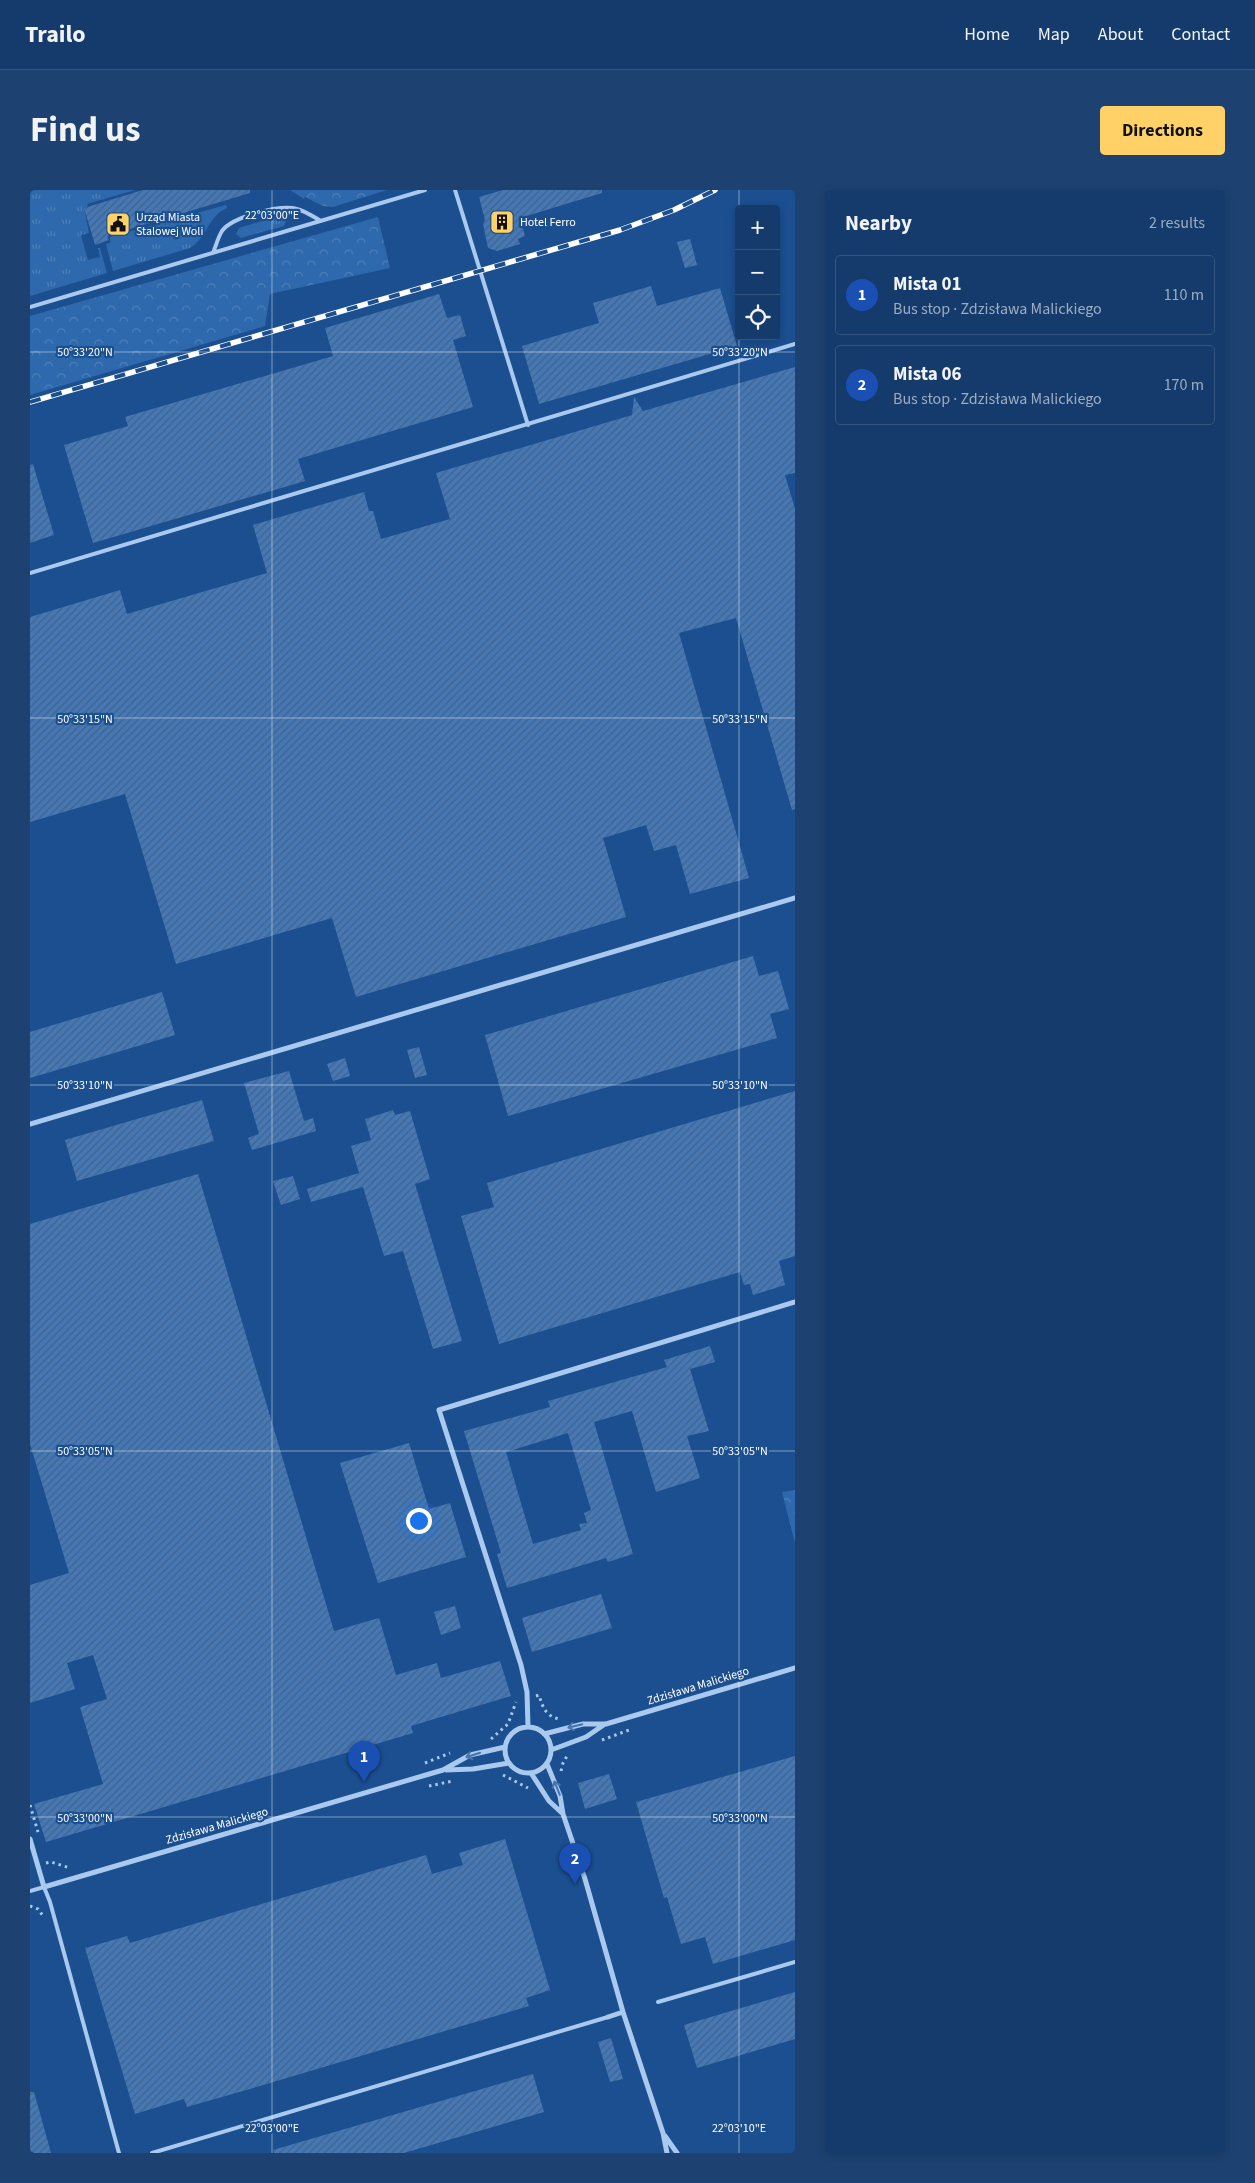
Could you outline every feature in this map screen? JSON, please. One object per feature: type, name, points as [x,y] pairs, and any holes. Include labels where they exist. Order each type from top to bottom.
[{"type":"street","points":[[30,1124],[795,898]]},
{"type":"street","points":[[528,1727],[527,1692],[520,1665],[438,1410],[795,1302]]},
{"type":"street","name":"Zdzisława Malickiego","points":[[544,1734],[582,1724],[606,1724],[795,1668]]},
{"type":"street","name":"Zdzisława Malickiego","points":[[551,1750],[586,1737],[606,1724]]},
{"type":"street","points":[[547,1764],[531,1773],[518,1771],[509,1763],[505,1747],[510,1735],[521,1728],[528,1727],[540,1730],[548,1738],[551,1750],[547,1764],[560,1796],[563,1814],[585,1879],[623,2012],[663,2133],[667,2153]]},
{"type":"street","name":"Zdzisława Malickiego","points":[[443,1770],[470,1755],[505,1747]]},
{"type":"street","name":"Zdzisława Malickiego","points":[[44,1887],[443,1770],[509,1763]]},
{"type":"street","points":[[531,1773],[549,1801],[563,1814]]},
{"type":"street","points":[[30,1839],[44,1887]]},
{"type":"street","points":[[608,2016],[623,2012]]},
{"type":"street","points":[[663,2133],[677,2153]]},
{"type":"lane","points":[[30,307],[425,190]]},
{"type":"lane","points":[[455,190],[528,424]]},
{"type":"lane","points":[[213,253],[221,232],[232,222],[262,212],[283,207],[297,209],[321,221]]},
{"type":"lane","points":[[30,573],[795,344]]},
{"type":"lane","points":[[30,1891],[44,1887],[50,1902],[119,2153]]},
{"type":"lane","points":[[658,2002],[795,1962]]},
{"type":"lane","points":[[152,2153],[608,2016]]},
{"type":"path","points":[[38,1865],[51,1862],[70,1868],[73,1878]]},
{"type":"path","points":[[30,1906],[38,1909],[44,1920]]},
{"type":"green space","points":[[30,190],[135,190],[87,204],[88,206],[84,208],[89,233],[81,235],[88,260],[100,257],[98,248],[100,248],[107,273],[30,296]]},
{"type":"green space","points":[[290,190],[387,190],[333,207],[323,206],[305,197],[304,199]]},
{"type":"green space","points":[[226,205],[227,208],[216,216],[196,244],[190,248],[113,271],[106,244],[110,243],[110,237]]},
{"type":"green space","points":[[282,215],[287,219],[284,226],[241,238],[236,234],[239,228]]},
{"type":"green space","points":[[378,217],[390,268],[270,294],[265,326],[30,395],[30,316]]},
{"type":"green space","points":[[795,1490],[795,1543],[782,1492]]},
{"type":"building","name":"Urząd Miasta Stalowej Woli","points":[[143,190],[250,190],[250,193],[107,236],[109,240],[95,245],[84,208]]},
{"type":"building","name":"Hotel Ferro","points":[[503,190],[602,190],[602,193],[520,218],[525,236],[518,239],[520,244],[497,251],[488,248],[483,224],[485,220],[479,197]]},
{"type":"building","points":[[690,239],[697,265],[685,268],[677,242]]},
{"type":"building","points":[[651,286],[657,306],[720,288],[737,346],[539,404],[522,346],[599,323],[593,303]]},
{"type":"building","points":[[439,294],[447,318],[460,315],[466,336],[453,340],[473,407],[298,459],[305,481],[93,543],[64,445],[128,426],[125,417],[333,356],[325,328]]},
{"type":"building","points":[[795,367],[795,473],[785,475],[795,509],[795,809],[792,810],[736,618],[679,633],[749,878],[690,894],[676,845],[654,851],[646,825],[603,838],[626,917],[356,997],[332,918],[176,964],[125,794],[30,822],[30,617],[120,590],[127,614],[267,573],[253,525],[364,492],[369,511],[373,511],[381,539],[450,519],[436,473],[632,415],[634,397],[643,411]]},
{"type":"building","points":[[33,464],[54,535],[30,543],[30,465]]},
{"type":"building","points":[[753,956],[759,976],[778,971],[789,1009],[770,1014],[777,1038],[508,1116],[485,1035]]},
{"type":"building","points":[[162,992],[175,1035],[30,1078],[30,1032]]},
{"type":"building","points":[[419,1047],[427,1075],[415,1078],[407,1050]]},
{"type":"building","points":[[345,1058],[350,1076],[333,1081],[327,1064]]},
{"type":"building","points":[[289,1071],[304,1121],[313,1118],[316,1131],[252,1150],[248,1138],[259,1134],[244,1083]]},
{"type":"building","points":[[795,1091],[795,1256],[779,1261],[785,1285],[753,1295],[750,1284],[744,1285],[740,1272],[499,1344],[461,1216],[494,1207],[487,1183]]},
{"type":"building","points":[[202,1100],[214,1141],[77,1181],[65,1140]]},
{"type":"building","points":[[393,1110],[395,1115],[410,1111],[430,1179],[415,1184],[462,1341],[433,1349],[403,1251],[384,1256],[363,1187],[311,1202],[307,1189],[359,1173],[351,1146],[371,1140],[365,1119]]},
{"type":"building","points":[[198,1174],[334,1631],[379,1618],[396,1675],[437,1663],[441,1678],[500,1661],[511,1696],[411,1726],[413,1733],[46,1842],[34,1804],[103,1784],[80,1707],[107,1699],[93,1655],[67,1663],[75,1689],[30,1703],[30,1585],[69,1573],[30,1444],[30,1224]]},
{"type":"building","points":[[293,1176],[300,1199],[281,1205],[273,1181]]},
{"type":"building","points":[[710,1346],[715,1362],[690,1369],[709,1431],[687,1436],[700,1478],[656,1492],[632,1411],[594,1422],[633,1554],[608,1562],[606,1558],[507,1588],[497,1554],[501,1553],[464,1431],[550,1407],[548,1401],[667,1367],[664,1360]],"holes":[[[568,1433],[591,1510],[584,1513],[587,1523],[579,1524],[581,1530],[533,1544],[506,1452]]]},
{"type":"building","points":[[409,1443],[429,1509],[450,1503],[466,1557],[378,1583],[340,1463]]},
{"type":"building","points":[[601,1594],[612,1628],[532,1652],[522,1618]]},
{"type":"building","points":[[455,1606],[461,1628],[441,1635],[434,1612]]},
{"type":"building","points":[[795,1756],[795,1940],[713,1964],[705,1937],[681,1944],[667,1897],[664,1898],[636,1802]]},
{"type":"building","points":[[609,1774],[617,1799],[585,1809],[578,1783]]},
{"type":"building","points":[[505,1839],[550,1990],[526,1998],[529,2006],[187,2107],[184,2099],[135,2114],[85,1948],[127,1936],[130,1943],[426,1855],[432,1874],[463,1865],[459,1853]]},
{"type":"building","points":[[795,1992],[795,2039],[697,2068],[684,2025]]},
{"type":"building","points":[[611,2038],[623,2079],[610,2082],[598,2042]]},
{"type":"building","points":[[533,2074],[544,2112],[404,2153],[274,2153],[273,2150]]},
{"type":"building","points":[[30,2092],[34,2092],[51,2153],[30,2153]]},
{"type":"railway","points":[[30,402],[620,230],[674,210],[715,190]]},
{"type":"place","name":"Hotel Ferro","points":[[502,222]]},
{"type":"place","name":"Urząd Miasta Stalowej Woli","points":[[118,224]]},
{"type":"place","name":"Mista 01","points":[[364,1782]]},
{"type":"place","name":"Mista 06","points":[[575,1884]]}]
